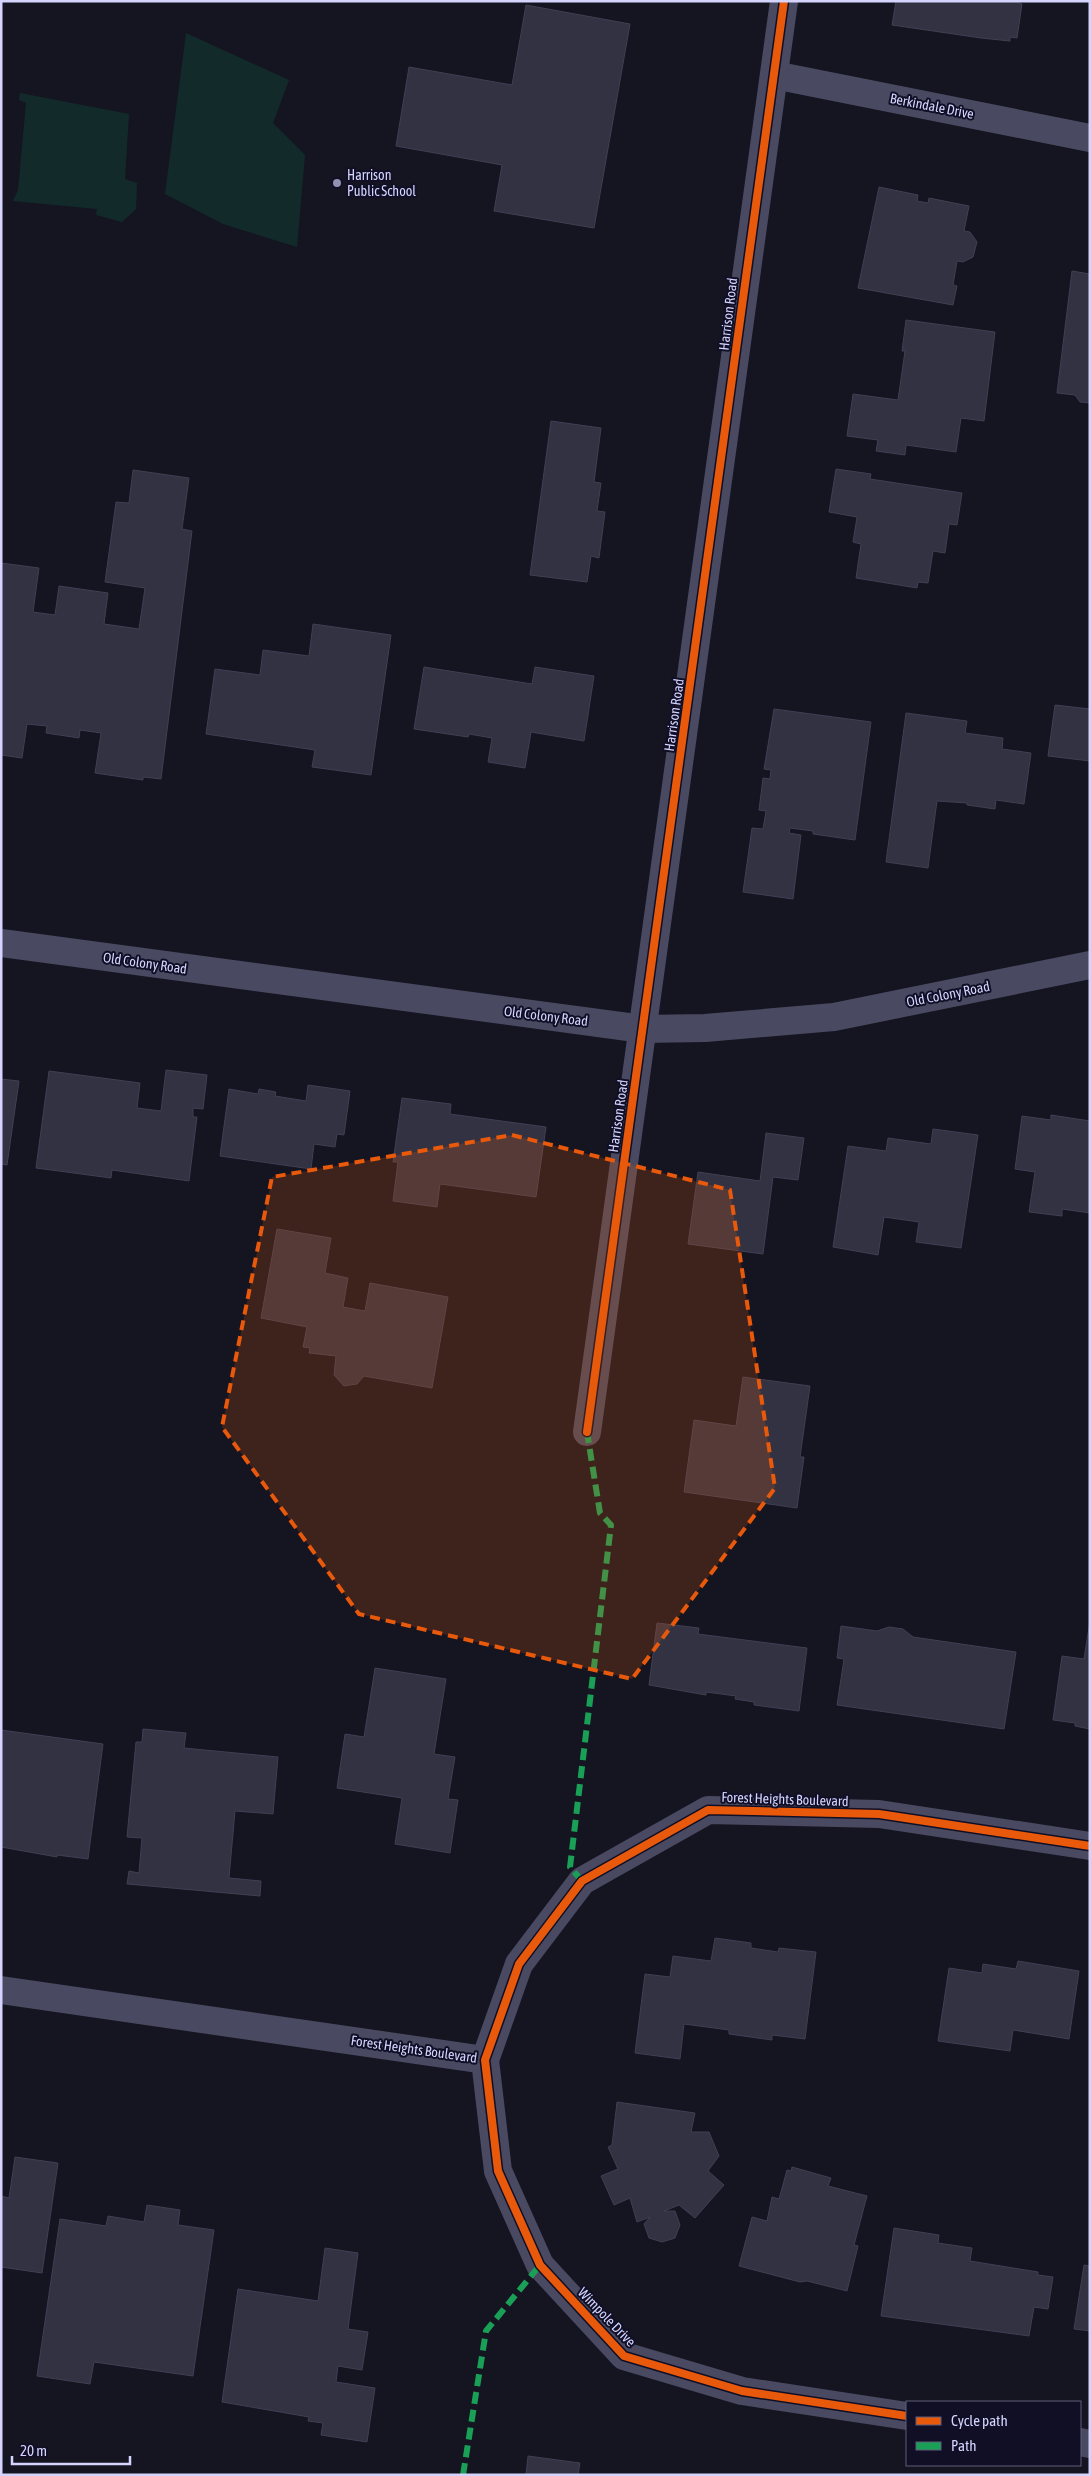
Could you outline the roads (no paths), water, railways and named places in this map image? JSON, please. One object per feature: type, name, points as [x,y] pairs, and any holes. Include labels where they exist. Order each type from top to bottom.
[{"type":"street","name":"Harrison Road","points":[[587,1432],[784,1]]},
{"type":"street","name":"Berkindale Drive","points":[[774,75],[1090,138]]},
{"type":"street","name":"Old Colony Road","points":[[1,943],[643,1029],[705,1028],[834,1017],[1090,965]]},
{"type":"street","name":"Forest Heights Boulevard","points":[[1,1990],[485,2060],[519,1964],[582,1881],[708,1810],[879,1814],[1090,1846]]},
{"type":"street","name":"Wimpole Drive","points":[[485,2060],[498,2172],[540,2265],[624,2356],[742,2391],[906,2416]]},
{"type":"place","name":"Harrison Public School","points":[[337,183]]}]
